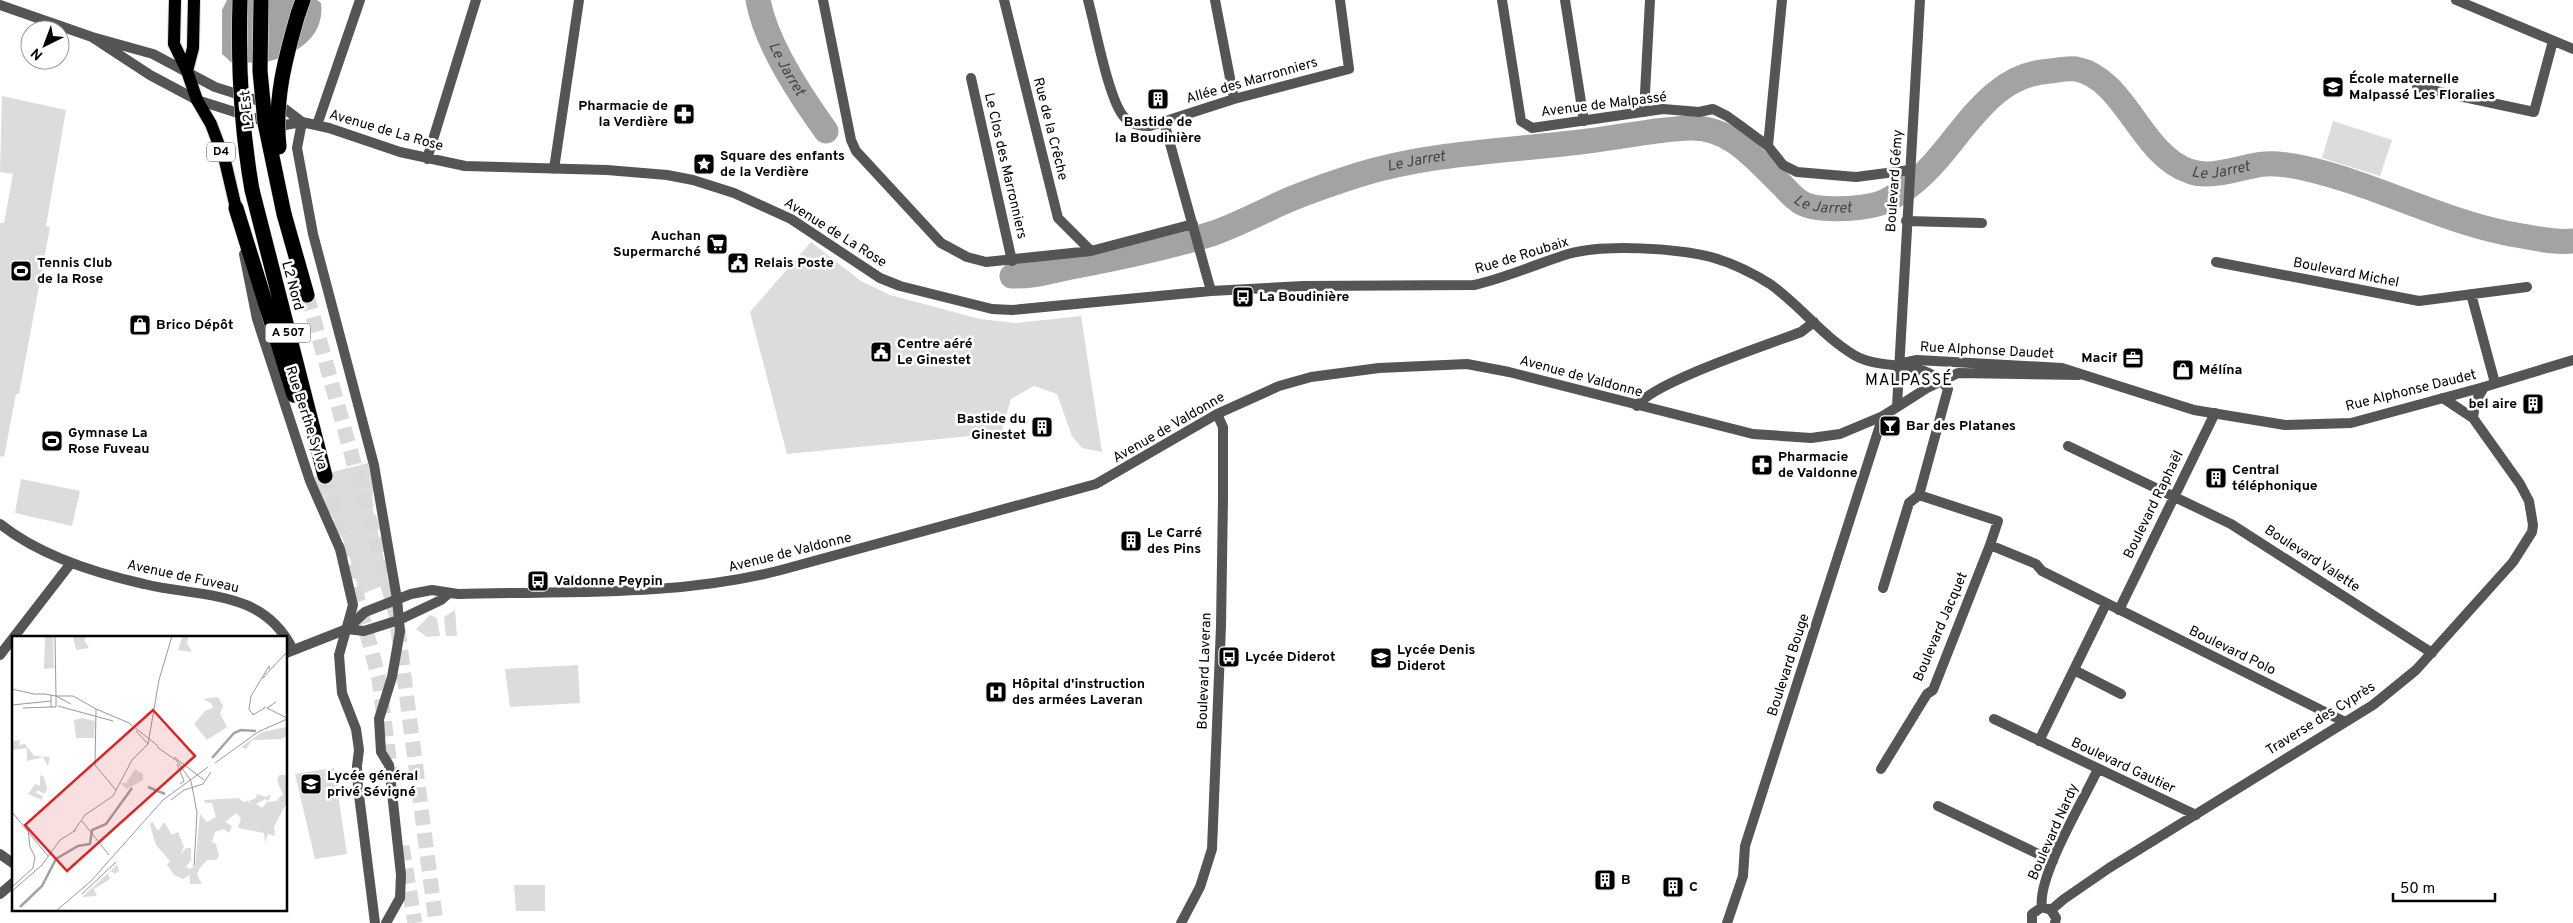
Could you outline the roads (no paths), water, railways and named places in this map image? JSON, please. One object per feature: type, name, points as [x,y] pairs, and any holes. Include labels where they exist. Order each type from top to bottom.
[{"type":"highway","name":"L2 Est","points":[[240,0],[239,68],[242,119],[252,190]]},
{"type":"highway","name":"L2 Est","points":[[261,0],[260,71],[265,123],[284,214]]},
{"type":"highway","points":[[284,214],[276,115],[283,67],[302,0]]},
{"type":"highway","name":"L2 Nord","points":[[236,208],[312,452],[325,476],[252,190]]},
{"type":"highway","name":"L2 Nord","points":[[284,214],[307,295]]},
{"type":"main road","points":[[175,0],[174,44],[187,71]]},
{"type":"main road","points":[[187,71],[193,48],[194,0]]},
{"type":"main road","name":"D4","points":[[187,71],[197,100]]},
{"type":"main road","name":"Rue Berthe Sylva","points":[[197,100],[211,124],[225,161],[236,208]]},
{"type":"street","points":[[317,125],[360,0]]},
{"type":"street","points":[[427,159],[476,0]]},
{"type":"street","points":[[554,169],[579,0]]},
{"type":"street","points":[[823,0],[851,140],[856,151],[941,243],[966,257],[986,262],[1012,261],[1091,251],[1194,229]]},
{"type":"street","name":"Rue de la Crêche","points":[[1004,0],[1058,218],[1091,251]]},
{"type":"street","name":"Allée des Marronniers","points":[[1088,0],[1119,111],[1131,123],[1141,126],[1164,122],[1234,99],[1349,69],[1340,0]]},
{"type":"street","points":[[1215,0],[1234,99]]},
{"type":"street","name":"Avenue de Malpassé","points":[[1502,0],[1521,121],[1532,128],[1663,109],[1699,112],[1713,109],[1727,116],[1768,146],[1783,165],[1797,172],[1856,177],[1910,170]]},
{"type":"street","points":[[1564,0],[1584,121]]},
{"type":"street","points":[[1644,112],[1650,0]]},
{"type":"street","points":[[1768,146],[1782,0]]},
{"type":"street","name":"Boulevard Gémy","points":[[1898,364],[1920,0]]},
{"type":"street","points":[[2456,0],[2573,49]]},
{"type":"street","points":[[0,5],[92,37],[153,54],[215,87],[285,109],[302,122]]},
{"type":"street","points":[[92,37],[150,74],[197,100],[279,126],[302,122]]},
{"type":"street","points":[[2417,87],[2534,112],[2553,41]]},
{"type":"street","name":"Le Clos des Marronniers","points":[[971,78],[1012,261]]},
{"type":"street","points":[[302,122],[297,148],[313,234],[374,465],[397,599],[400,631],[392,677],[378,719],[381,752],[389,765],[401,874],[400,898],[386,923]]},
{"type":"street","name":"Avenue de La Rose","points":[[302,122],[427,159],[465,166],[667,175],[693,180],[734,193],[791,219],[880,278],[900,286],[992,309],[1050,307],[1210,291]]},
{"type":"street","points":[[1164,122],[1210,291]]},
{"type":"street","name":"Rue Berthe Sylva","points":[[236,208],[257,319],[310,481],[340,549],[353,605],[347,630]]},
{"type":"street","points":[[1906,221],[1982,223]]},
{"type":"street","name":"Rue de Roubaix","points":[[1210,291],[1303,286],[1474,285],[1494,281],[1569,254],[1608,248],[1641,249],[1710,257],[1742,268],[1771,285],[1857,356],[1898,364]]},
{"type":"street","name":"Boulevard Michel","points":[[2216,262],[2419,301],[2527,287]]},
{"type":"street","points":[[2471,294],[2495,383]]},
{"type":"street","points":[[1637,406],[1642,398],[1687,375],[1801,332],[1814,322]]},
{"type":"street","name":"Rue Alphonse Daudet","points":[[1898,364],[1917,360],[2062,368],[2079,375],[2194,410],[2285,425],[2351,423],[2484,387],[2573,360]]},
{"type":"street","name":"Avenue de Valdonne","points":[[347,630],[365,612],[397,599],[432,590],[448,594],[670,589],[740,581],[1096,484],[1217,414],[1279,386],[1312,377],[1379,368],[1467,364],[1509,372],[1753,434],[1781,438],[1812,438],[1840,434],[1883,416],[1942,380]]},
{"type":"street","points":[[1897,406],[1900,371],[1898,364]]},
{"type":"street","name":"Rue Alphonse Daudet","points":[[1898,364],[1934,375],[1942,380],[1958,373],[2079,375]]},
{"type":"street","points":[[1883,588],[1909,503],[1919,495],[1948,389],[1942,380]]},
{"type":"street","points":[[2473,418],[2475,403],[2484,387]]},
{"type":"street","name":"Traverse des Cyprès","points":[[2047,908],[2373,705],[2416,670],[2512,562],[2528,540],[2533,525],[2530,501],[2473,418],[2443,398]]},
{"type":"street","name":"Boulevard Raphaël","points":[[2119,610],[2215,413]]},
{"type":"street","name":"Boulevard Laveran","points":[[1181,923],[1200,888],[1209,860],[1212,842],[1221,626],[1223,499],[1223,428],[1217,414]]},
{"type":"street","name":"Boulevard Bouge","points":[[1727,923],[1743,876],[1745,846],[1883,416]]},
{"type":"street","name":"Boulevard Valette","points":[[2068,446],[2231,524],[2432,653]]},
{"type":"street","name":"Boulevard Jacquet","points":[[1881,769],[1927,694],[1932,690],[1998,521],[1919,495]]},
{"type":"street","name":"Avenue de Fuveau","points":[[0,524],[42,550],[71,563],[145,585],[234,599],[274,622],[286,636]]},
{"type":"street","name":"Boulevard Polo","points":[[1990,544],[2036,564],[2042,571],[2106,604],[2345,722]]},
{"type":"street","points":[[14,636],[71,563]]},
{"type":"street","name":"Avenue de Valdonne","points":[[347,630],[364,631],[398,620],[441,600],[448,594]]},
{"type":"street","points":[[2039,741],[2106,604]]},
{"type":"street","points":[[290,652],[347,630]]},
{"type":"street","name":"D4","points":[[347,630],[338,655],[342,693],[356,729],[359,750],[356,766],[375,923]]},
{"type":"street","points":[[0,654],[12,639]]},
{"type":"street","points":[[2074,670],[2121,694]]},
{"type":"street","name":"Boulevard Gautier","points":[[1994,719],[2196,815]]},
{"type":"street","name":"Boulevard Nardy","points":[[2047,908],[2040,898],[2053,861],[2098,770]]},
{"type":"street","points":[[1938,806],[2053,861]]},
{"type":"street","points":[[0,854],[12,863]]},
{"type":"street","points":[[0,894],[12,884]]},
{"type":"street","points":[[2031,923],[2035,910],[2047,908],[2056,918],[2055,923]]},
{"type":"waterway","name":"Le Jarret","points":[[758,0],[762,17],[776,51],[795,85],[826,131]]},
{"type":"waterway","name":"Le Jarret","points":[[1012,276],[1042,273],[1143,252],[1197,238],[1230,227],[1307,193],[1386,167],[1472,153],[1588,141],[1652,131],[1691,128],[1705,129],[1731,139],[1752,156],[1794,197],[1809,206],[1829,209],[1870,206],[1894,197],[1926,172],[1972,117],[1988,100],[2006,86],[2026,76],[2070,69],[2076,69],[2093,75],[2108,86],[2158,150],[2172,162],[2189,171],[2207,174],[2270,164],[2298,167],[2335,176],[2467,223],[2522,236],[2573,241]]},
{"type":"tunnel","points":[[307,295],[396,614],[436,923]]},
{"type":"tunnel","points":[[325,476],[379,679],[391,774]]},
{"type":"tunnel","points":[[402,846],[415,923]]},
{"type":"place","name":"École maternelle Malpassé Les Floralies","points":[[2333,87]]},
{"type":"place","name":"Bastide de la Boudinière","points":[[1158,99]]},
{"type":"place","name":"Pharmacie de la Verdière","points":[[684,114]]},
{"type":"place","name":"Square des enfants de la Verdière","points":[[704,164]]},
{"type":"place","name":"Auchan Supermarché","points":[[717,244]]},
{"type":"place","name":"Relais Poste","points":[[738,263]]},
{"type":"place","name":"Tennis Club de la Rose","points":[[21,271]]},
{"type":"place","name":"La Boudinière","points":[[1243,297]]},
{"type":"place","name":"Brico Dépôt","points":[[140,325]]},
{"type":"place","name":"Centre aéré Le Ginestet","points":[[881,352]]},
{"type":"place","name":"Macif","points":[[2133,358]]},
{"type":"place","name":"Mélína","points":[[2183,370]]},
{"type":"place","name":"bel aire","points":[[2533,404]]},
{"type":"place","name":"Bar des Platanes","points":[[1890,426]]},
{"type":"place","name":"Bastide du Ginestet","points":[[1042,427]]},
{"type":"place","name":"Gymnase La Rose Fuveau","points":[[52,441]]},
{"type":"place","name":"Pharmacie de Valdonne","points":[[1762,465]]},
{"type":"place","name":"Central téléphonique","points":[[2216,478]]},
{"type":"place","name":"Le Carré des Pins","points":[[1131,541]]},
{"type":"place","name":"Valdonne Peypin","points":[[538,581]]},
{"type":"place","name":"Lycée Diderot","points":[[1229,657]]},
{"type":"place","name":"Lycée Denis Diderot","points":[[1381,658]]},
{"type":"place","name":"Hôpital d'instruction des armées Laveran","points":[[996,692]]},
{"type":"place","name":"Lycée général privé Sévigné","points":[[311,784]]},
{"type":"place","name":"B","points":[[1605,880]]},
{"type":"place","name":"C","points":[[1673,887]]},
{"type":"district","name":"MALPASSÉ","points":[[1909,381]]}]
